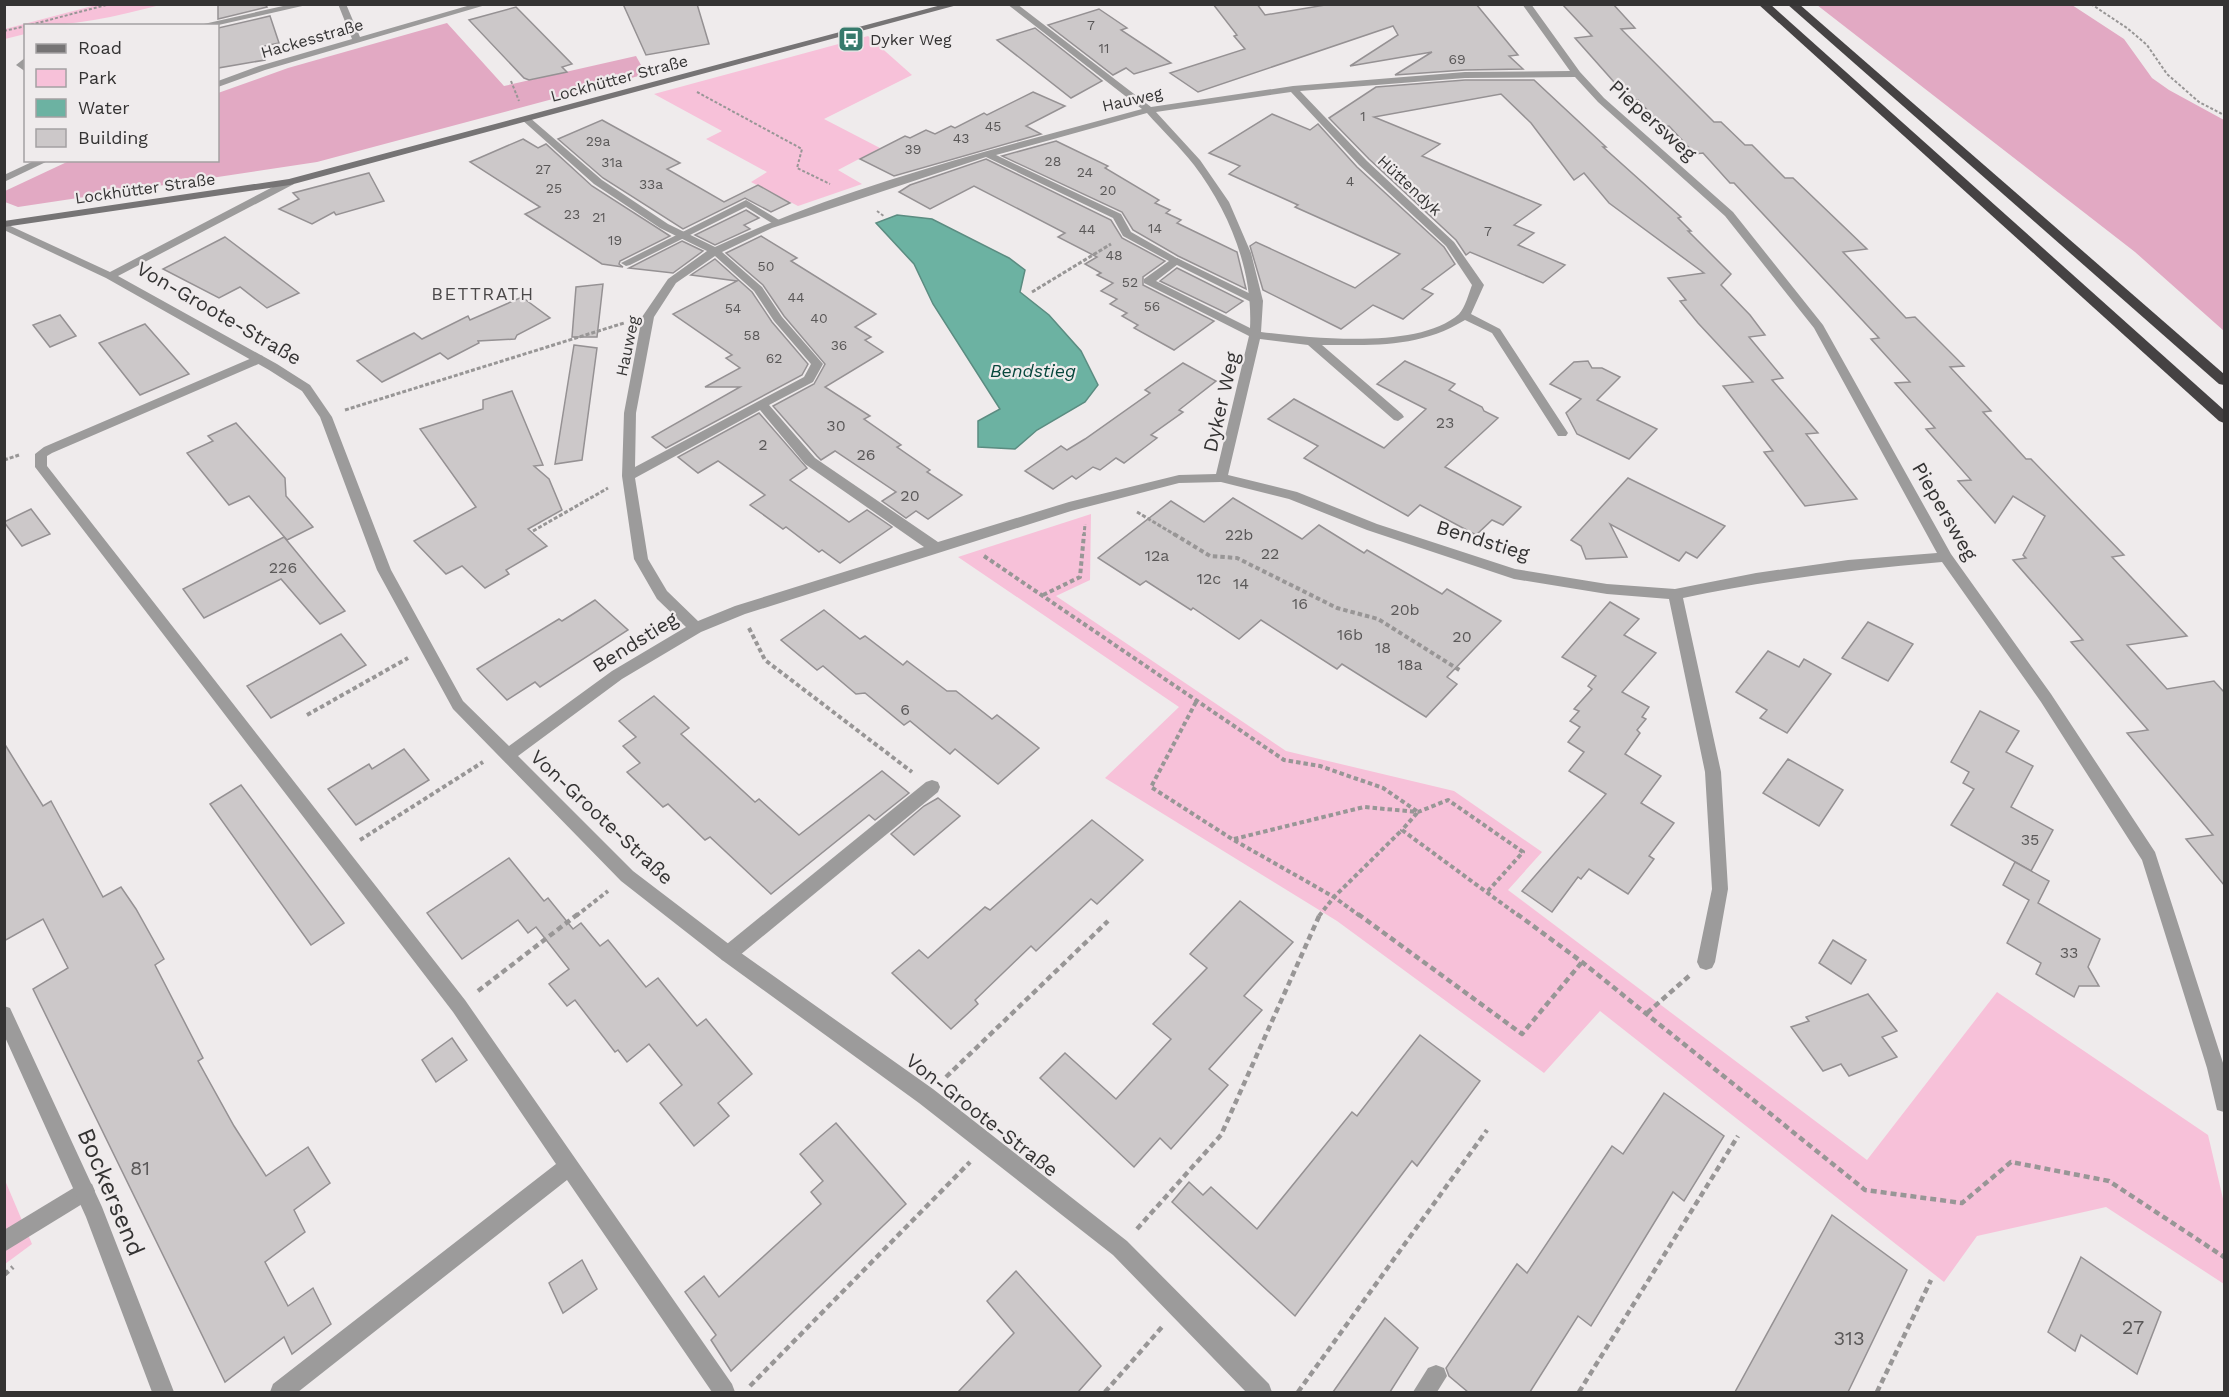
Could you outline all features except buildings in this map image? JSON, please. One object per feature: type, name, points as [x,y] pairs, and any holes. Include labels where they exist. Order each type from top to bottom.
[{"type":"highway","points":[[1763,4],[2224,418]]},
{"type":"highway","points":[[1792,4],[2224,381]]},
{"type":"street","points":[[209,24],[307,4]]},
{"type":"street","points":[[342,4],[357,40]]},
{"type":"street","name":"Hackesstraße","points":[[219,84],[262,68],[486,4]]},
{"type":"street","name":"Lockhütter Straße","points":[[4,225],[290,182],[957,4]]},
{"type":"street","name":"Dyker Weg","points":[[1011,4],[1149,110],[1197,162],[1224,202],[1246,253],[1257,301],[1255,335],[1221,478]]},
{"type":"street","name":"Piepersweg","points":[[1526,4],[1576,74],[1600,100],[1729,214],[1819,327],[1946,557],[2046,698],[2150,857],[2216,1068],[2224,1103]]},
{"type":"street","name":"Hauweg","points":[[696,628],[662,595],[641,560],[628,476],[630,413],[648,316],[672,280],[715,251],[779,223],[855,196],[987,154],[1149,110],[1293,88],[1465,75],[1576,74]]},
{"type":"street","name":"Hüttendyk","points":[[1293,88],[1363,163],[1450,244],[1478,285],[1465,315]]},
{"type":"street","points":[[526,119],[598,182],[681,236],[715,251],[758,289],[778,319],[817,364],[809,379],[628,476]]},
{"type":"street","points":[[987,154],[1117,216],[1126,234],[1257,301]]},
{"type":"street","points":[[4,179],[41,162]]},
{"type":"street","name":"Lockhütter Straße","points":[[110,276],[290,182]]},
{"type":"street","points":[[626,263],[746,203],[779,223]]},
{"type":"street","name":"Von-Groote-Straße","points":[[4,225],[110,276],[259,359],[306,388],[326,417],[384,570],[458,705],[627,876],[728,954],[926,1096],[1120,1248],[1261,1392]]},
{"type":"street","name":"Dyker Weg","points":[[1177,261],[1148,281],[1255,335]]},
{"type":"street","points":[[1255,335],[1311,342],[1394,341],[1440,330],[1465,315],[1496,331],[1562,433]]},
{"type":"street","points":[[1311,342],[1398,417]]},
{"type":"street","points":[[259,359],[41,454],[41,467],[459,1006],[724,1392]]},
{"type":"street","points":[[762,405],[810,461],[936,548]]},
{"type":"street","name":"Bendstieg","points":[[504,753],[617,675],[696,628],[740,610],[1069,507],[1179,479],[1221,478],[1292,495],[1372,526],[1514,574],[1607,589],[1675,594],[1756,578],[1848,565],[1946,557]]},
{"type":"street","points":[[1675,594],[1713,772],[1720,889],[1706,962]]},
{"type":"street","points":[[728,954],[932,787]]},
{"type":"street","name":"Bockersend","points":[[4,1014],[85,1191],[163,1392]]},
{"type":"street","points":[[281,1392],[569,1166]]},
{"type":"street","points":[[4,1242],[85,1191]]},
{"type":"path","points":[[34,24],[110,4]]},
{"type":"path","points":[[2091,4],[2127,28],[2147,45],[2167,75],[2199,102],[2224,115]]},
{"type":"path","points":[[4,31],[24,26]]},
{"type":"path","points":[[672,79],[802,149],[796,168],[855,196]]},
{"type":"path","points":[[1032,292],[1126,234]]},
{"type":"path","points":[[326,417],[648,316]]},
{"type":"path","points":[[533,531],[628,476]]},
{"type":"path","points":[[1110,496],[1210,556],[1237,558],[1303,589],[1337,609],[1378,619],[1461,671]]},
{"type":"path","points":[[1042,596],[1080,577],[1086,525],[1069,507]]},
{"type":"path","points":[[961,540],[1284,760],[1320,766],[1383,788],[1418,812]]},
{"type":"path","points":[[740,610],[765,660],[932,787]]},
{"type":"path","points":[[307,714],[427,647]]},
{"type":"path","points":[[1196,702],[1151,787],[1232,839],[1334,897],[1522,1034],[1582,962]]},
{"type":"path","points":[[341,852],[504,753]]},
{"type":"path","points":[[1120,1248],[1221,1135],[1318,917],[1334,897],[1418,812],[1448,800],[1523,852],[1488,891]]},
{"type":"path","points":[[1232,839],[1364,807],[1418,812]]},
{"type":"path","points":[[1401,830],[1488,891],[1582,962],[1865,1190],[1962,1203],[2011,1161],[2109,1181],[2224,1257]]},
{"type":"path","points":[[459,1006],[627,876]]},
{"type":"path","points":[[926,1096],[1108,921]]},
{"type":"path","points":[[1647,1013],[1706,962]]},
{"type":"path","points":[[1298,1392],[1486,1130]]},
{"type":"path","points":[[1580,1392],[1738,1137]]},
{"type":"path","points":[[743,1392],[987,1144]]},
{"type":"path","points":[[1877,1392],[1930,1280]]},
{"type":"path","points":[[1105,1392],[1178,1308]]},
{"type":"green space","points":[[96,5],[160,5],[94,20],[60,24],[24,24],[24,34],[5,39],[5,29]]},
{"type":"green space","points":[[868,36],[912,75],[824,119],[880,148],[838,170],[862,184],[798,206],[751,182],[767,172],[706,139],[722,131],[654,94]]},
{"type":"green space","points":[[1091,514],[1090,580],[1056,596],[1286,751],[1454,791],[1542,852],[1508,890],[1867,1160],[1997,992],[2208,1135],[2224,1203],[2224,1284],[2106,1207],[1977,1236],[1944,1282],[1600,1011],[1544,1073],[1337,921],[1105,778],[1179,707],[958,557]]},
{"type":"green space","points":[[4,1178],[32,1244],[5,1264],[4,1264]]},
{"type":"shaded area","points":[[1817,5],[2072,5],[2124,39],[2152,78],[2224,120],[2224,331],[2135,252]]},
{"type":"shaded area","points":[[447,23],[504,86],[636,56],[646,74],[317,162],[18,207],[5,202],[5,191],[67,162],[219,162],[219,93],[288,68]]},
{"type":"water","name":"Bendstieg","points":[[897,215],[932,219],[1009,258],[1025,270],[1020,292],[1049,315],[1081,351],[1098,385],[1085,402],[1037,430],[1015,449],[978,447],[978,421],[1000,409],[933,304],[914,264],[876,223]]},
{"type":"place","name":"Dyker Weg","points":[[851,39]]},
{"type":"district","name":"BETTRATH","points":[[483,294]]}]
